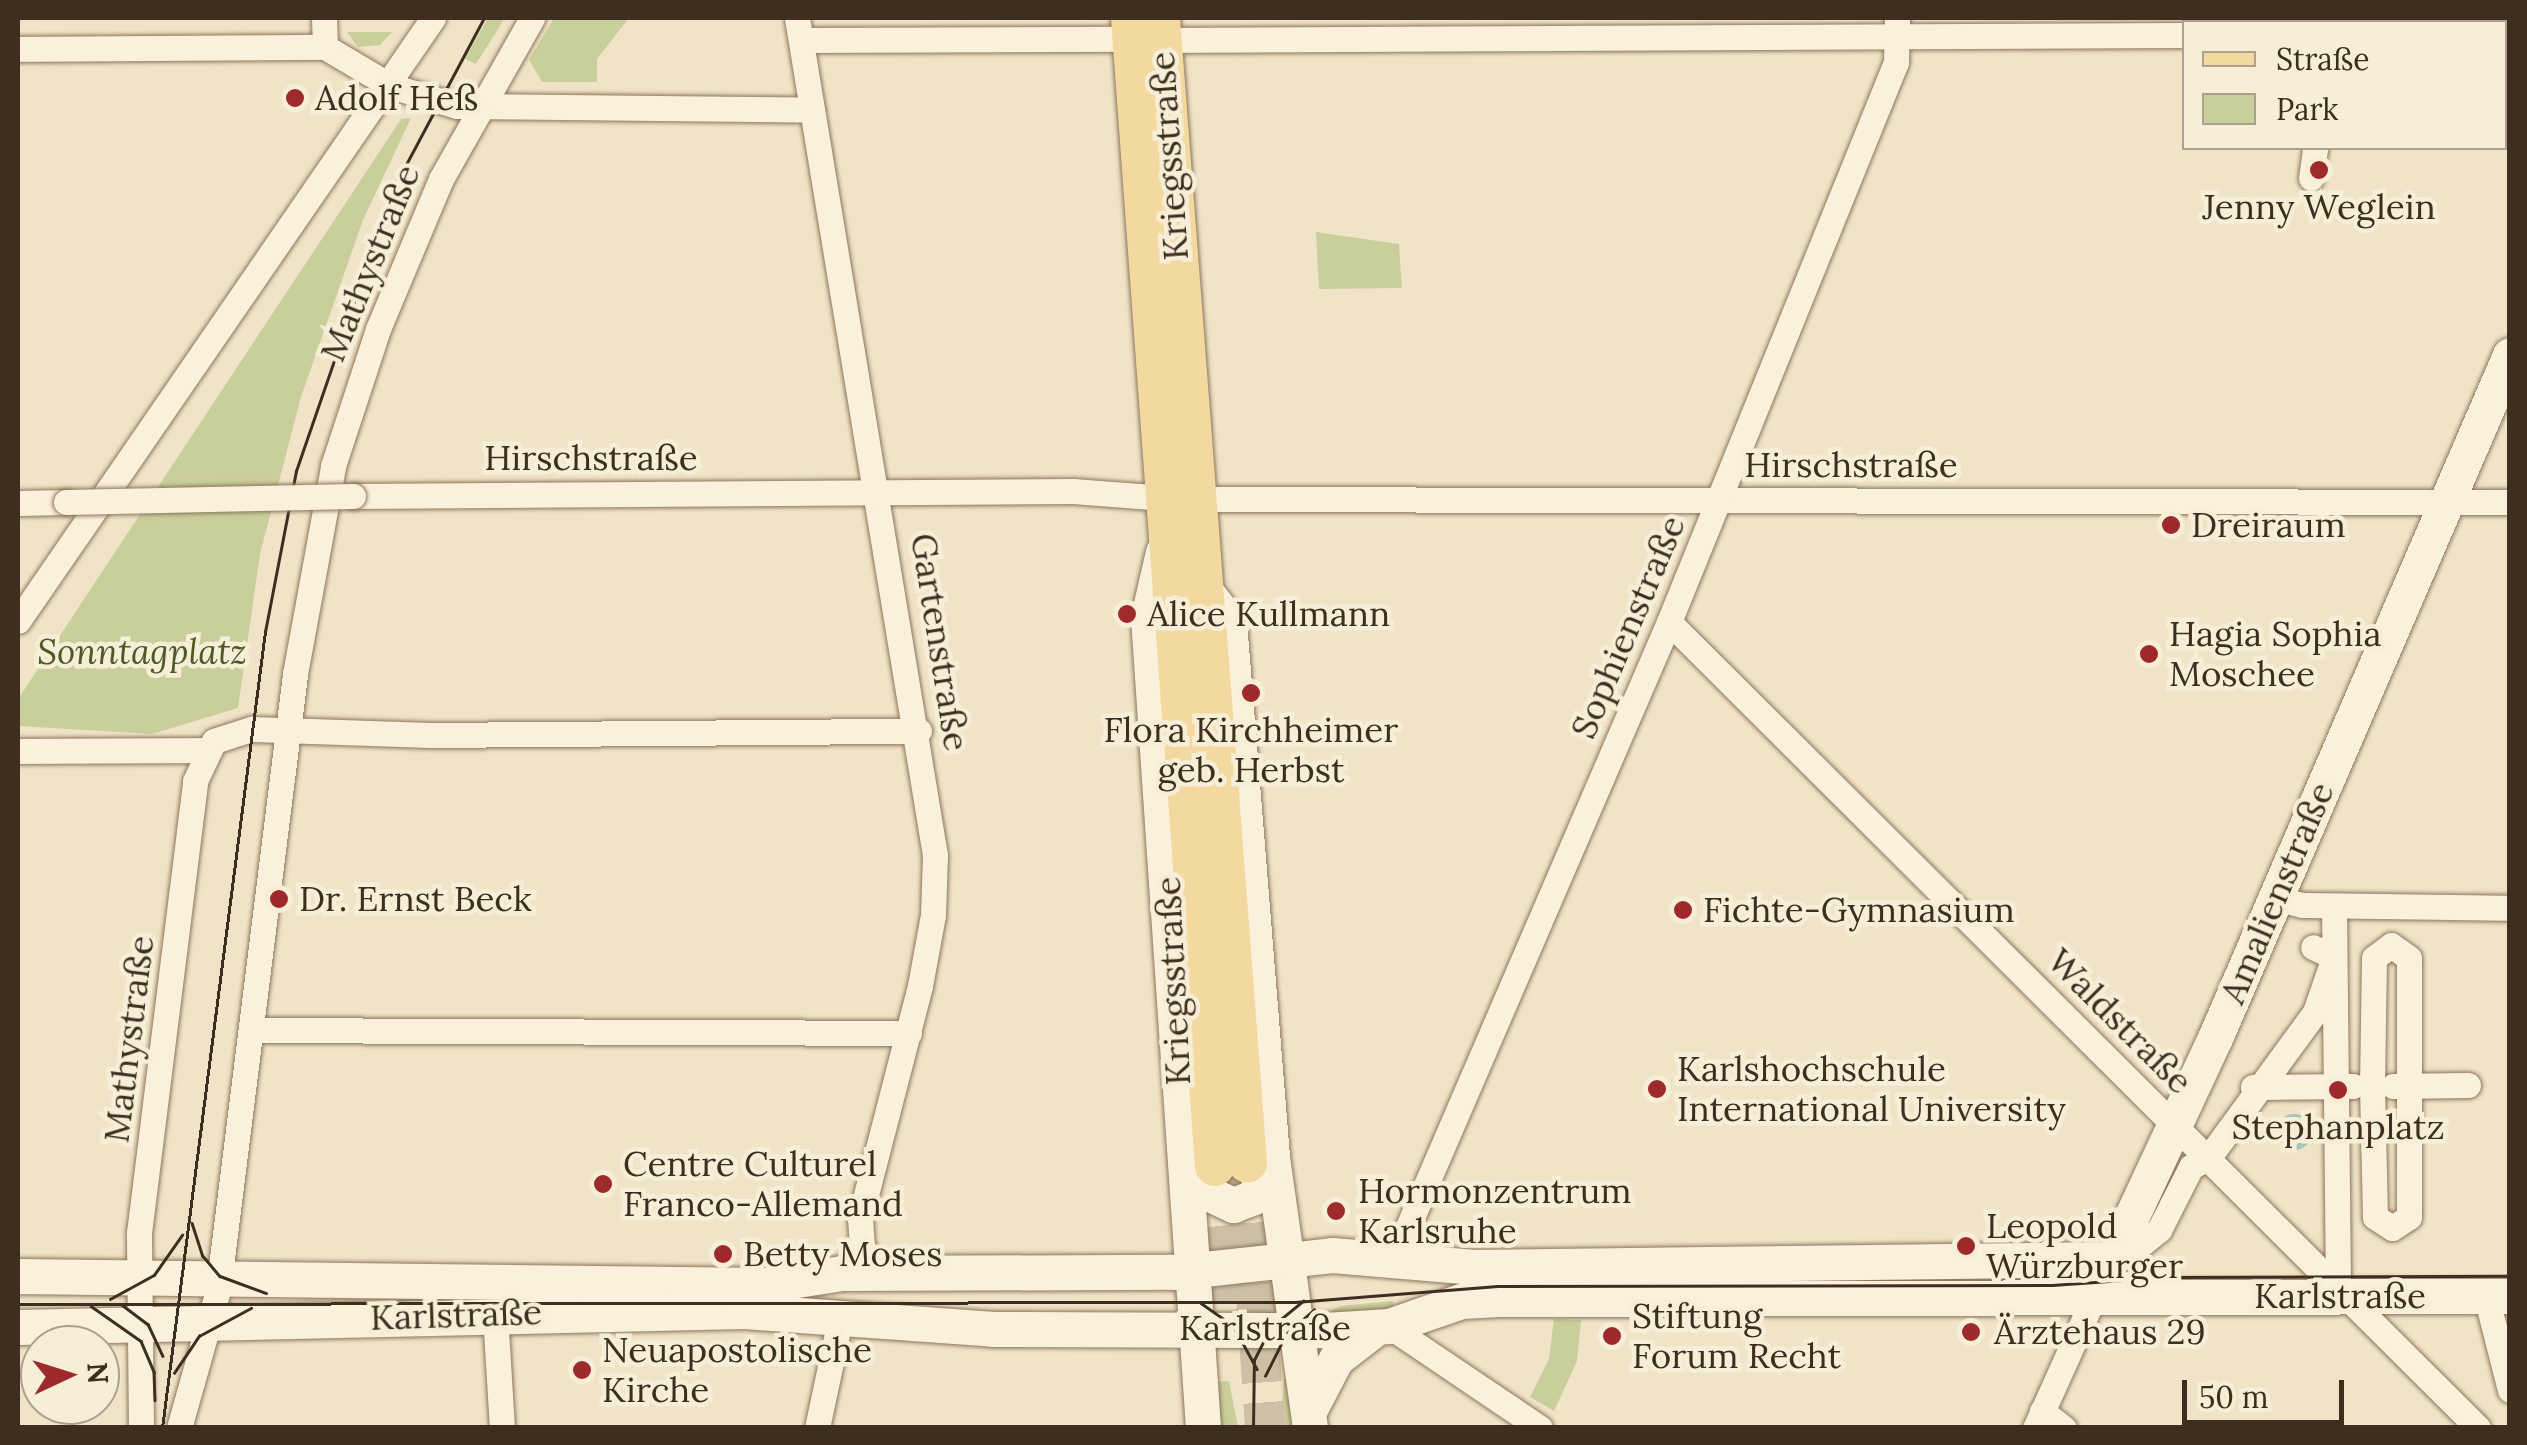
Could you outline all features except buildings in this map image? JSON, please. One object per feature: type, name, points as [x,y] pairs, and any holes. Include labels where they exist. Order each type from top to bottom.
[{"type":"main road","name":"Kriegsstraße","points":[[1147,29],[1160,438],[1180,517]]},
{"type":"main road","name":"Kriegsstraße","points":[[1147,29],[1180,517]]},
{"type":"main road","name":"Amalienstraße","points":[[2094,1297],[2126,1253],[2175,1124],[2272,896],[2510,355]]},
{"type":"main road","points":[[1180,517],[1200,585],[1229,1162],[1188,1270],[1203,1428]]},
{"type":"main road","points":[[1180,517],[1229,1162],[1286,1260],[1301,1330],[1309,1420]]},
{"type":"main road","name":"Karlstraße","points":[[18,1276],[220,1275],[765,1286],[804,1276],[1188,1270],[1286,1260],[1401,1256],[1474,1268],[2126,1253]]},
{"type":"main road","name":"Karlstraße","points":[[18,1327],[744,1311],[993,1329],[1301,1330],[1382,1327],[1441,1306],[1499,1299],[2094,1297],[2343,1291],[2498,1296]]},
{"type":"main road","points":[[1309,1420],[1336,1359],[1382,1327]]},
{"type":"street","points":[[324,18],[324,47]]},
{"type":"street","points":[[18,622],[372,102],[391,86],[432,18]]},
{"type":"street","name":"Mathystraße","points":[[180,1428],[220,1275],[311,568],[351,403],[406,258],[477,109],[532,18]]},
{"type":"street","points":[[799,29],[1898,28],[2182,35]]},
{"type":"street","name":"Sophienstraße","points":[[1401,1256],[1404,1236],[1678,630],[1718,500],[1896,62],[1898,28]]},
{"type":"street","name":"Gartenstraße","points":[[799,29],[920,731],[935,876],[909,1034],[860,1218],[862,1246],[876,1273]]},
{"type":"street","points":[[18,49],[324,47],[391,86],[477,109],[812,110]]},
{"type":"street","points":[[2311,178],[2315,150]]},
{"type":"street","name":"Hirschstraße","points":[[18,503],[353,496],[880,494],[1180,517],[1718,500],[2510,502]]},
{"type":"street","name":"Waldstraße","points":[[1678,630],[2474,1426]]},
{"type":"street","points":[[18,750],[207,750],[227,733],[288,730],[920,731]]},
{"type":"street","name":"Mathystraße","points":[[141,1428],[136,1275],[195,781],[207,750]]},
{"type":"street","points":[[2272,896],[2345,906],[2510,908]]},
{"type":"street","points":[[2126,1253],[2159,1230],[2192,1167],[2209,1157],[2254,1087],[2315,1012],[2324,952],[2345,906]]},
{"type":"street","points":[[2391,946],[2409,958],[2410,1086],[2409,1217],[2392,1228],[2374,1216],[2372,1086],[2374,958],[2391,946]]},
{"type":"street","points":[[2324,952],[2336,1086],[2343,1291]]},
{"type":"street","points":[[251,1030],[909,1034]]},
{"type":"street","points":[[2254,1087],[2468,1086]]},
{"type":"street","points":[[2498,1296],[2507,1390]]},
{"type":"street","name":"Amalienstraße","points":[[2039,1419],[2094,1297]]},
{"type":"street","points":[[496,1314],[502,1428]]},
{"type":"street","points":[[816,1428],[840,1320]]},
{"type":"street","points":[[1382,1327],[1540,1428]]},
{"type":"street","points":[[2039,1419],[2064,1428]]},
{"type":"green space","points":[[488,18],[505,18],[476,64],[465,59]]},
{"type":"green space","points":[[554,18],[629,18],[597,59],[597,82],[542,82],[529,60]]},
{"type":"green space","points":[[347,32],[392,32],[380,45],[358,47]]},
{"type":"green space","name":"Sonntagplatz","points":[[411,118],[363,220],[301,397],[260,554],[238,708],[152,734],[18,726],[18,699],[401,119]]},
{"type":"green space","points":[[1316,232],[1399,244],[1402,288],[1319,289]]},
{"type":"green space","points":[[1393,1301],[1394,1319],[1334,1323],[1332,1310],[1341,1306]]},
{"type":"green space","points":[[1554,1319],[1581,1320],[1577,1361],[1554,1411],[1530,1397],[1549,1359]]},
{"type":"green space","points":[[1284,1378],[1288,1378],[1292,1427],[1280,1428]]},
{"type":"green space","points":[[1229,1381],[1238,1427],[1211,1427],[1208,1382]]},
{"type":"water","points":[[2294,1114],[2307,1119],[2312,1132],[2307,1145],[2294,1150],[2281,1145],[2276,1132],[2281,1119]]},
{"type":"tunnel","points":[[1247,1163],[1265,1428]]},
{"type":"tunnel","points":[[1215,1166],[1233,1301]]},
{"type":"tram line","points":[[162,1428],[265,632],[296,471],[393,189],[484,18]]},
{"type":"tram line","points":[[192,1223],[203,1256],[220,1276],[266,1293]]},
{"type":"tram line","points":[[110,1299],[154,1275],[182,1235]]},
{"type":"tram line","points":[[18,1304],[1295,1302],[1497,1286],[2052,1285],[2167,1277],[2510,1276]]},
{"type":"tram line","points":[[1253,1428],[1254,1360],[1270,1328],[1303,1301]]},
{"type":"tram line","points":[[1201,1303],[1233,1325],[1257,1369]]},
{"type":"tram line","points":[[121,1304],[148,1324],[163,1356]]},
{"type":"tram line","points":[[91,1306],[141,1341],[154,1372],[155,1400]]},
{"type":"tram line","points":[[174,1373],[199,1336],[251,1308]]},
{"type":"tram line","points":[[1265,1376],[1286,1334],[1314,1310]]},
{"type":"place","name":"Adolf Heß","points":[[295,98]]},
{"type":"place","name":"Jenny Weglein","points":[[2319,170]]},
{"type":"place","name":"Dreiraum","points":[[2171,525]]},
{"type":"place","name":"Alice Kullmann","points":[[1127,614]]},
{"type":"place","name":"Hagia Sophia Moschee","points":[[2149,654]]},
{"type":"place","name":"Flora Kirchheimer geb. Herbst","points":[[1251,693]]},
{"type":"place","name":"Dr. Ernst Beck","points":[[279,899]]},
{"type":"place","name":"Fichte-Gymnasium","points":[[1683,910]]},
{"type":"place","name":"Karlshochschule International University","points":[[1657,1089]]},
{"type":"place","name":"Stephanplatz","points":[[2338,1090]]},
{"type":"place","name":"Centre Culturel Franco-Allemand","points":[[603,1184]]},
{"type":"place","name":"Hormonzentrum Karlsruhe","points":[[1336,1211]]},
{"type":"place","name":"Leopold Würzburger","points":[[1966,1246]]},
{"type":"place","name":"Betty Moses","points":[[723,1254]]},
{"type":"place","name":"Ärztehaus 29","points":[[1971,1332]]},
{"type":"place","name":"Stiftung Forum Recht","points":[[1612,1336]]},
{"type":"place","name":"Neuapostolische Kirche","points":[[582,1370]]}]
